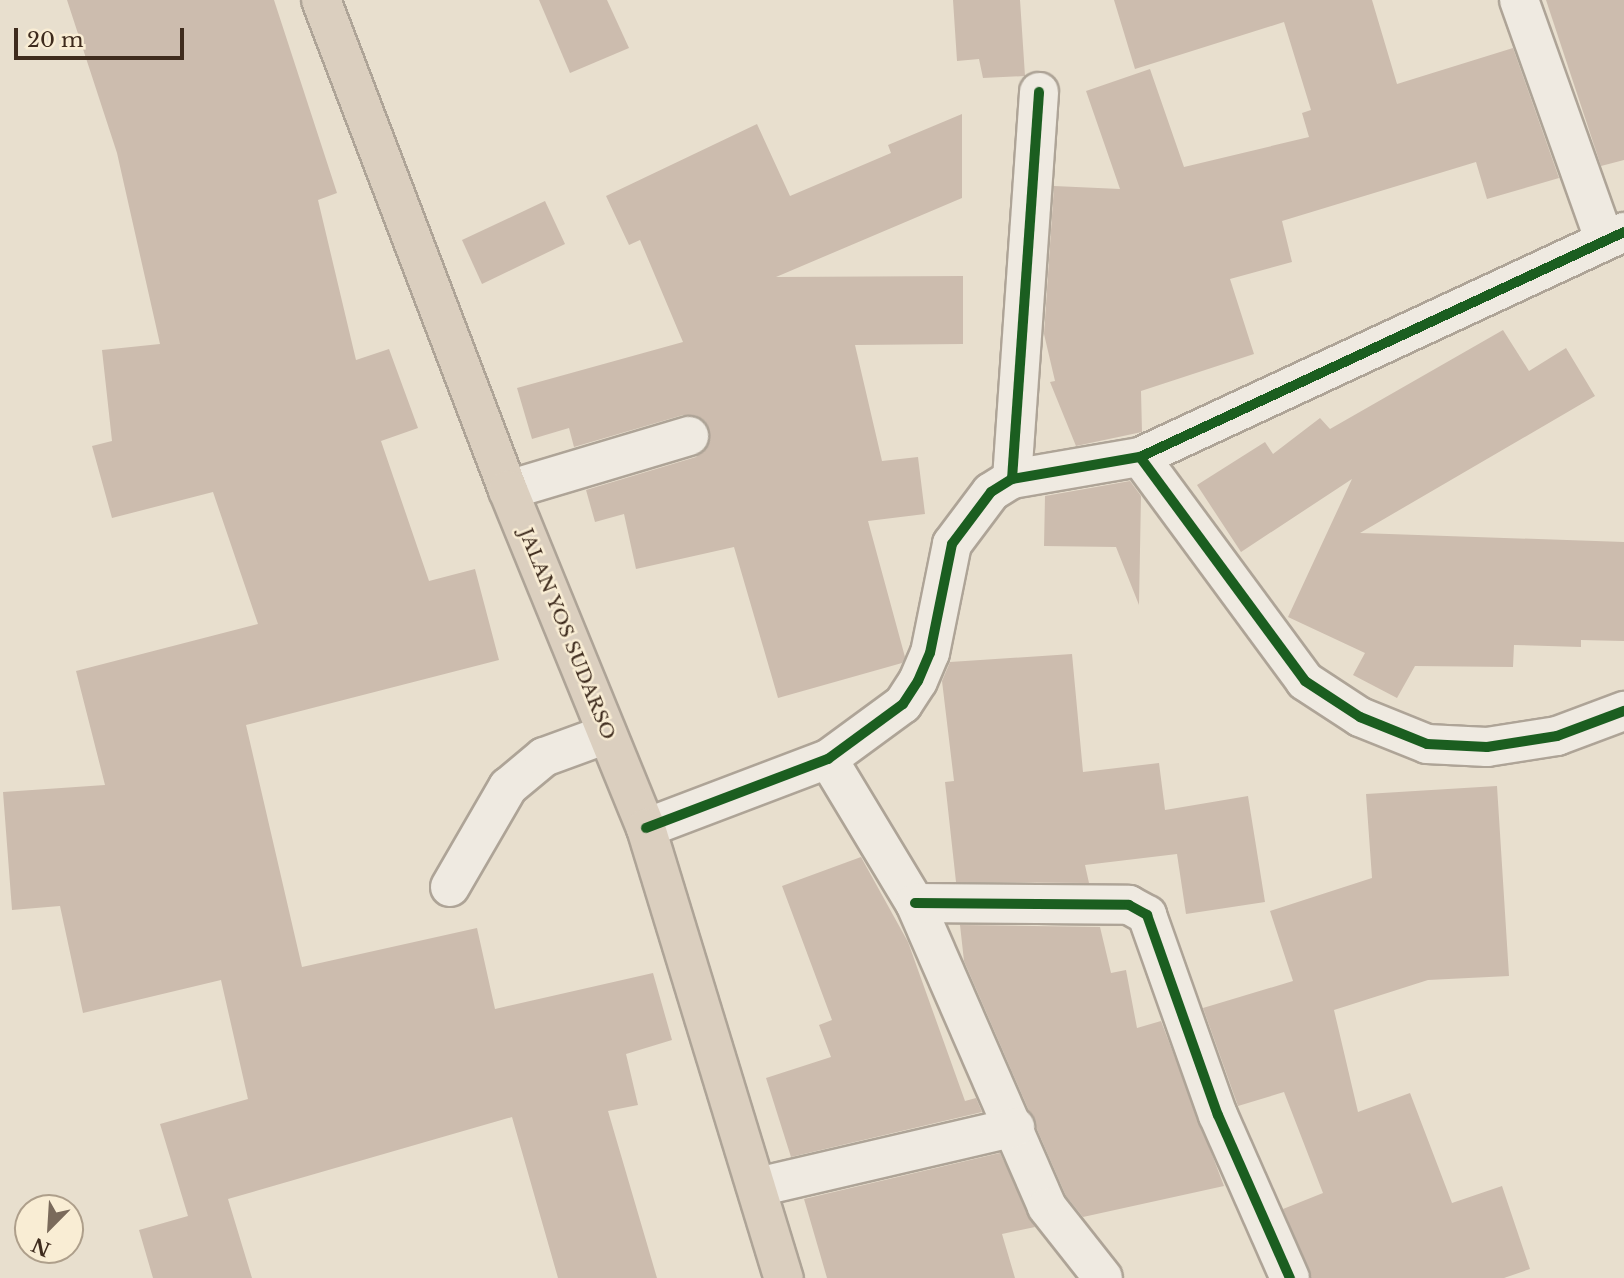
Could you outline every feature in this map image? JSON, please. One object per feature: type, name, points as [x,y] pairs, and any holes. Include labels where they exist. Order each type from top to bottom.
[{"type":"highway","name":"JALAN YOS SUDARSO","points":[[321,0],[508,489],[646,828],[784,1278]]},
{"type":"street","points":[[646,828],[828,759],[903,704],[918,681],[930,653],[952,544],[991,492],[1012,478],[1140,457],[1614,235],[1519,0]]},
{"type":"street","points":[[1012,478],[1039,92]]},
{"type":"street","points":[[508,489],[689,436]]},
{"type":"street","points":[[1140,457],[1305,681],[1360,718],[1427,744],[1487,747],[1557,736],[1624,711]]},
{"type":"street","points":[[450,887],[508,787],[544,757],[607,734]]},
{"type":"street","points":[[828,759],[915,903],[1015,1127],[1047,1207],[1103,1278]]},
{"type":"street","points":[[915,903],[1129,905],[1147,915],[1218,1115],[1290,1278]]},
{"type":"street","points":[[758,1187],[1015,1127]]},
{"type":"building","points":[[67,0],[274,0],[337,193],[318,200],[356,360],[389,349],[418,428],[381,441],[429,581],[475,569],[499,660],[246,725],[302,967],[477,928],[495,1009],[653,973],[672,1040],[626,1054],[638,1105],[608,1111],[657,1278],[558,1278],[512,1117],[228,1199],[252,1278],[153,1278],[139,1230],[188,1216],[160,1124],[248,1099],[221,980],[83,1013],[60,906],[12,910],[3,792],[105,785],[76,671],[258,624],[213,492],[112,518],[92,446],[112,441],[102,350],[160,344],[117,153]]},
{"type":"building","points":[[539,0],[607,0],[629,48],[570,73]]},
{"type":"building","points":[[953,0],[1020,0],[1025,76],[983,78],[979,59],[957,61]]},
{"type":"building","points":[[1114,0],[1372,0],[1397,84],[1513,48],[1559,178],[1487,199],[1476,162],[1282,221],[1292,262],[1230,279],[1254,354],[1141,391],[1142,432],[1076,446],[1050,382],[1055,381],[1044,334],[1054,186],[1120,189],[1086,91],[1150,69],[1184,167],[1309,137],[1302,113],[1311,110],[1284,22],[1135,69]]},
{"type":"building","points":[[1546,0],[1624,0],[1624,160],[1601,166]]},
{"type":"building","points":[[962,114],[962,198],[776,277],[963,276],[963,344],[855,345],[882,461],[918,457],[925,514],[868,521],[905,657],[902,663],[778,698],[734,547],[636,569],[624,514],[595,522],[586,490],[696,457],[710,440],[704,421],[683,415],[574,447],[569,428],[532,439],[517,388],[683,342],[640,240],[629,245],[606,196],[757,124],[790,196],[891,153],[888,145]]},
{"type":"building","points":[[545,201],[565,244],[482,284],[462,240]]},
{"type":"building","points":[[1503,330],[1529,371],[1566,348],[1595,396],[1360,533],[1624,542],[1624,641],[1581,640],[1581,647],[1514,645],[1513,667],[1415,666],[1397,698],[1353,675],[1365,653],[1288,617],[1352,479],[1241,552],[1197,485],[1265,442],[1273,454],[1320,418],[1330,429]]},
{"type":"building","points":[[1130,481],[1141,496],[1139,605],[1116,547],[1044,546],[1045,496]]},
{"type":"building","points":[[1072,654],[1083,772],[1159,763],[1165,810],[1248,796],[1265,902],[1186,914],[1177,854],[1085,865],[1089,883],[956,882],[945,782],[954,781],[942,681],[950,662]]},
{"type":"building","points":[[1497,786],[1509,976],[1428,980],[1334,1010],[1358,1112],[1410,1093],[1452,1203],[1502,1186],[1530,1269],[1504,1278],[1311,1278],[1283,1209],[1323,1193],[1284,1092],[1238,1106],[1203,1008],[1293,981],[1270,911],[1372,878],[1366,794]]},
{"type":"building","points":[[861,857],[908,942],[965,1101],[976,1098],[982,1112],[791,1157],[766,1078],[831,1057],[819,1025],[832,1020],[782,886]]},
{"type":"building","points":[[960,925],[1100,927],[1111,973],[1126,970],[1137,1028],[1161,1021],[1224,1186],[1083,1217],[1066,1196],[964,961]]},
{"type":"building","points":[[1000,1153],[1035,1227],[1002,1234],[1015,1278],[827,1278],[804,1199]]},
{"type":"cycle path","points":[[646,828],[828,759],[903,704],[918,681],[930,653],[952,544],[991,492],[1012,479],[1039,92]]},
{"type":"cycle path","points":[[1012,479],[1140,457],[1624,232]]},
{"type":"cycle path","points":[[1140,457],[1305,681],[1360,717],[1427,744],[1487,747],[1557,736],[1624,711]]},
{"type":"cycle path","points":[[915,903],[1129,905],[1147,915],[1218,1115],[1290,1278]]}]
